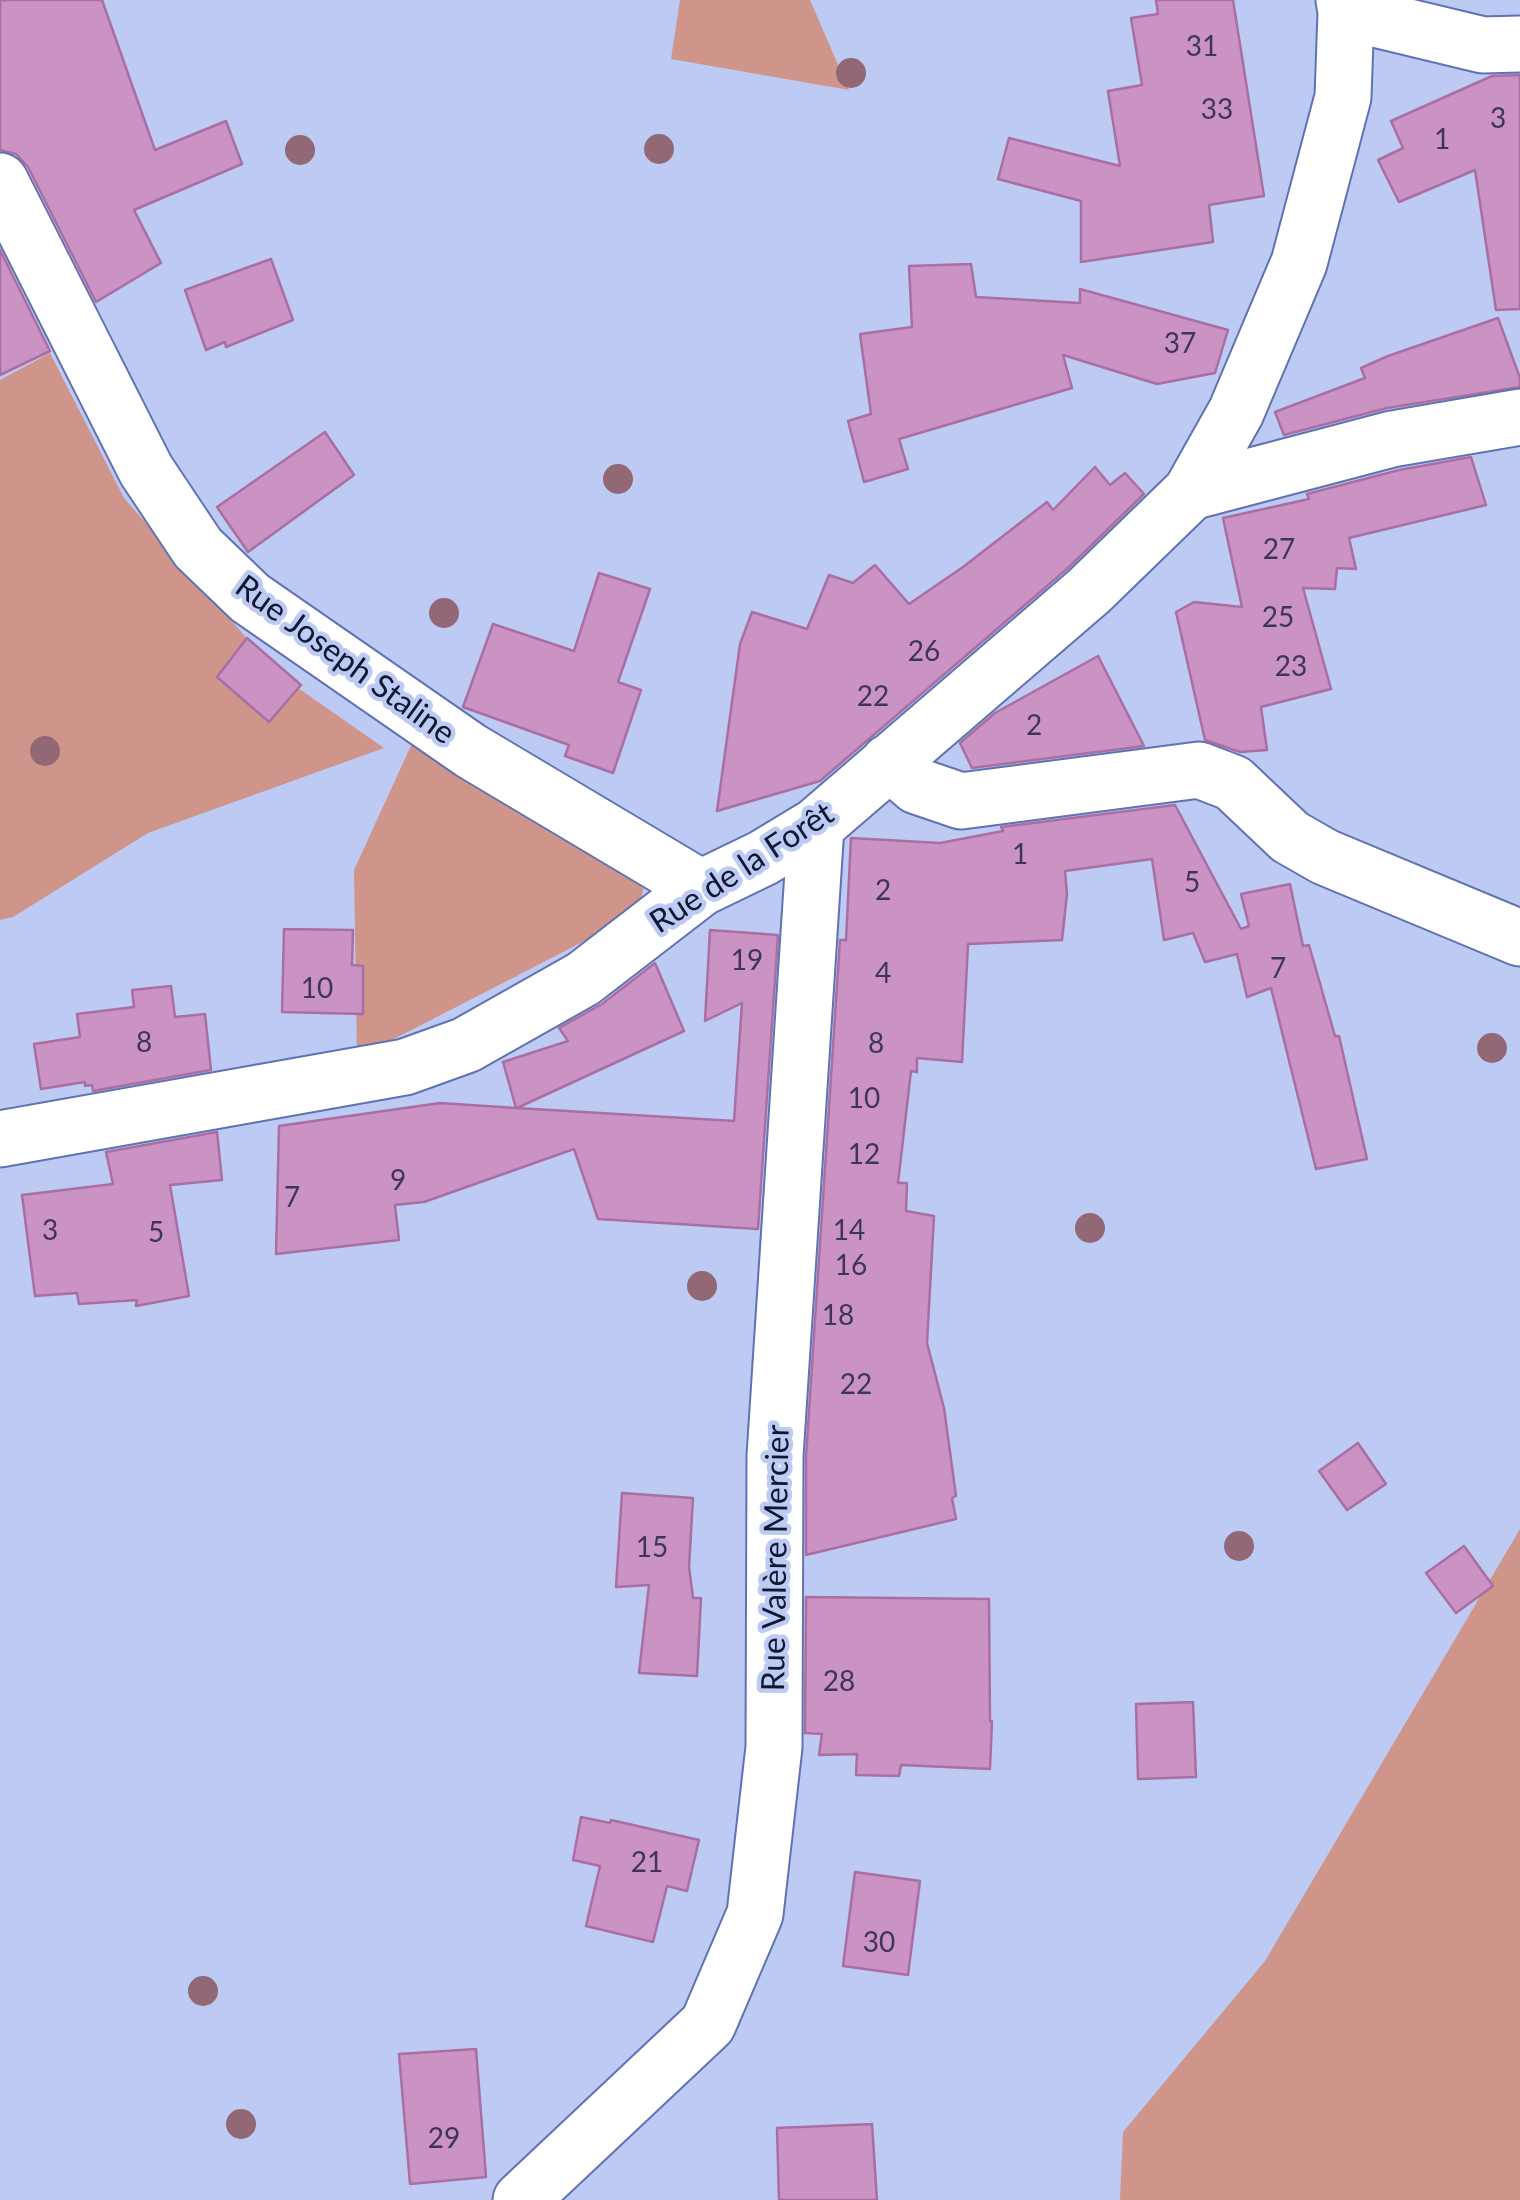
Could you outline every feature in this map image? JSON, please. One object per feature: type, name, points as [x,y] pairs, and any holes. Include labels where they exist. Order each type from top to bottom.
[{"type":"street","points":[[1191,492],[1236,412],[1299,263],[1343,97],[1345,6],[1483,45],[1520,44]]},
{"type":"street","name":"Rue Joseph Staline","points":[[0,181],[146,470],[198,548],[250,598],[470,750],[701,888]]},
{"type":"street","name":"Rue de la Forêt","points":[[0,1139],[405,1067],[469,1043],[583,979],[701,888],[763,858],[816,826],[1089,591],[1191,492],[1392,439],[1520,417]]},
{"type":"street","points":[[890,762],[916,786],[962,801],[1199,770],[1233,782],[1290,837],[1325,857],[1520,938]]},
{"type":"street","name":"Rue Valère Mercier","points":[[521,2200],[708,2024],[754,1914],[774,1747],[775,1456],[816,826]]},
{"type":"shaded area","points":[[680,0],[810,0],[849,90],[671,59]]},
{"type":"shaded area","points":[[50,353],[124,498],[278,674],[384,748],[148,833],[13,917],[0,920],[0,380]]},
{"type":"shaded area","points":[[414,739],[645,883],[637,914],[357,1058],[354,870]]},
{"type":"shaded area","points":[[1520,1529],[1520,2200],[1120,2200],[1123,2132],[1265,1961]]},
{"type":"building","points":[[0,0],[102,0],[155,150],[226,121],[242,164],[134,210],[161,263],[96,302],[28,167],[16,154],[0,150]]},
{"type":"building","points":[[1156,0],[1233,0],[1264,196],[1209,205],[1213,242],[1081,262],[1081,201],[998,179],[1009,138],[1120,166],[1108,91],[1142,85],[1131,18],[1158,14]]},
{"type":"building","points":[[1520,75],[1520,309],[1496,310],[1475,170],[1399,202],[1378,160],[1403,148],[1391,121],[1492,76]]},
{"type":"building","points":[[0,250],[50,351],[0,375]]},
{"type":"building","points":[[271,259],[293,320],[226,347],[225,342],[206,350],[185,290]]},
{"type":"building","points":[[971,264],[976,297],[1080,303],[1080,289],[1228,330],[1215,373],[1157,384],[1063,355],[1072,388],[899,439],[908,469],[864,482],[848,421],[871,414],[860,334],[912,327],[909,266]]},
{"type":"building","points":[[1498,318],[1520,387],[1387,408],[1284,435],[1275,412],[1365,378],[1361,368],[1388,356]]},
{"type":"building","points":[[325,432],[354,475],[248,552],[217,507]]},
{"type":"building","points":[[1471,457],[1486,505],[1349,538],[1356,569],[1337,568],[1335,589],[1303,588],[1331,689],[1261,707],[1267,750],[1240,752],[1205,740],[1176,612],[1194,602],[1242,607],[1223,518],[1309,499],[1307,494],[1399,470]]},
{"type":"building","points":[[1095,467],[1110,485],[1125,473],[1144,494],[1068,568],[820,781],[717,811],[740,644],[752,612],[807,629],[829,575],[853,583],[875,565],[909,604],[1047,502],[1053,510]]},
{"type":"building","points":[[599,573],[650,589],[618,682],[641,690],[613,773],[565,756],[569,745],[463,707],[493,624],[574,651]]},
{"type":"building","points":[[247,638],[301,685],[269,722],[217,677]]},
{"type":"building","points":[[1098,656],[1144,746],[972,768],[960,743],[995,713]]},
{"type":"building","points":[[1175,805],[1241,929],[1249,926],[1241,894],[1290,884],[1303,946],[1309,945],[1335,1036],[1339,1036],[1367,1159],[1316,1169],[1271,988],[1247,997],[1237,954],[1205,962],[1193,933],[1164,940],[1152,859],[1065,871],[1062,940],[968,944],[962,1062],[917,1058],[917,1072],[911,1071],[898,1183],[907,1183],[906,1211],[934,1216],[927,1343],[944,1408],[956,1519],[806,1555],[806,1457],[840,940],[846,940],[851,838],[940,843],[1003,831],[1001,827]]},
{"type":"building","points":[[284,929],[353,930],[352,965],[363,966],[363,1014],[282,1012]]},
{"type":"building","points":[[710,930],[778,935],[758,1229],[598,1219],[574,1149],[424,1202],[395,1205],[399,1240],[276,1254],[279,1126],[440,1103],[516,1108],[503,1062],[568,1041],[559,1028],[602,1004],[655,963],[684,1031],[517,1108],[734,1121],[742,1003],[705,1021]]},
{"type":"building","points":[[171,986],[175,1017],[205,1014],[211,1070],[93,1091],[92,1085],[85,1086],[85,1082],[41,1089],[34,1044],[80,1037],[77,1014],[134,1007],[132,990]]},
{"type":"building","points":[[217,1132],[222,1180],[170,1185],[189,1296],[136,1306],[137,1300],[79,1304],[77,1293],[35,1296],[22,1195],[113,1184],[106,1152]]},
{"type":"building","points":[[1358,1443],[1386,1484],[1347,1510],[1319,1471]]},
{"type":"building","points":[[622,1493],[693,1498],[689,1567],[693,1598],[701,1598],[697,1676],[639,1673],[649,1585],[616,1587]]},
{"type":"building","points":[[1464,1546],[1493,1586],[1456,1613],[1426,1573]]},
{"type":"building","points":[[806,1597],[989,1599],[990,1769],[901,1765],[899,1776],[856,1775],[857,1754],[819,1755],[822,1734],[805,1733]]},
{"type":"building","points":[[1193,1702],[1196,1777],[1138,1779],[1136,1704]]},
{"type":"building","points":[[581,1817],[699,1840],[687,1891],[667,1886],[653,1942],[586,1926],[600,1866],[573,1860]]},
{"type":"building","points":[[855,1872],[920,1881],[908,1975],[843,1966]]},
{"type":"building","points":[[476,2049],[486,2177],[410,2184],[399,2054]]},
{"type":"building","points":[[872,2124],[877,2200],[779,2200],[777,2128]]}]
